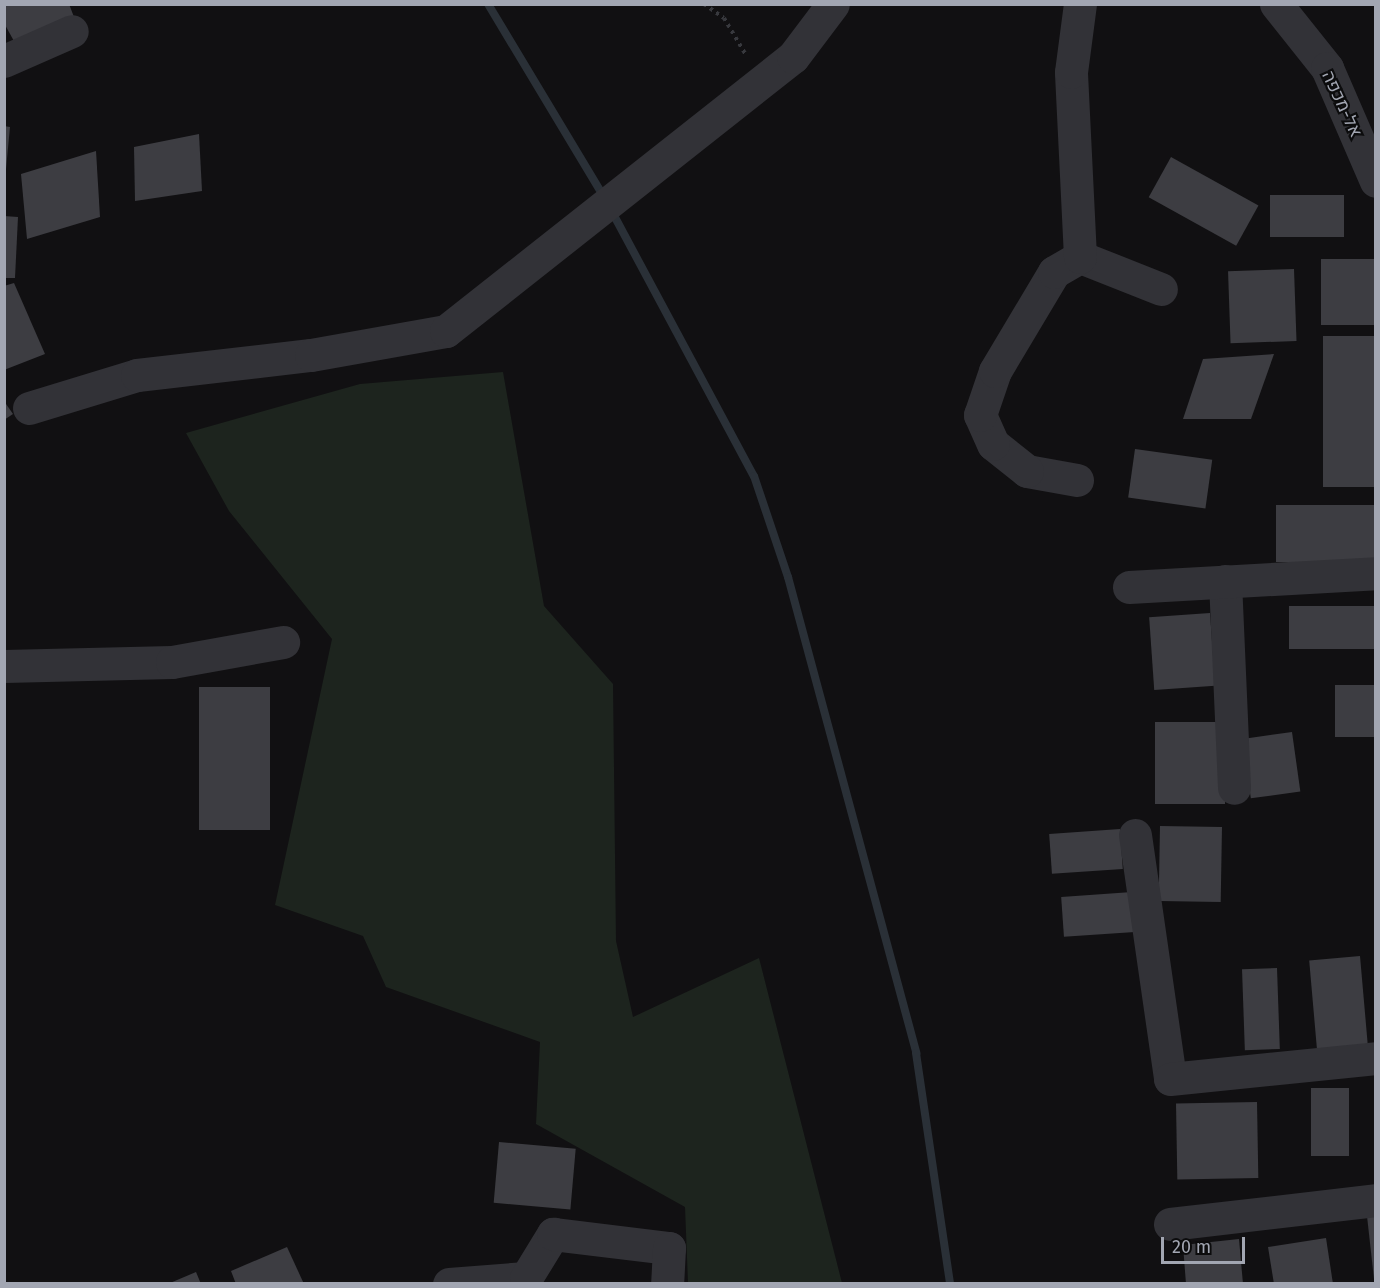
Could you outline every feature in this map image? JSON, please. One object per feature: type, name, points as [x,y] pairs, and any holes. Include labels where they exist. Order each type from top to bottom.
[{"type":"street","points":[[29,408],[137,375],[311,355],[446,330],[793,57],[833,4]]},
{"type":"street","points":[[1080,4],[1071,72],[1080,257]]},
{"type":"street","name":"אל-מכפה","points":[[1276,4],[1327,68],[1376,181]]},
{"type":"street","points":[[4,61],[72,32]]},
{"type":"street","points":[[1080,257],[1161,289]]},
{"type":"street","points":[[1077,480],[1027,471],[993,444],[980,415],[995,371],[1054,272],[1080,257]]},
{"type":"street","points":[[1129,587],[1376,573]]},
{"type":"street","points":[[1225,581],[1234,788]]},
{"type":"street","points":[[4,666],[172,662],[283,642]]},
{"type":"street","points":[[1135,835],[1170,1079],[1376,1058]]},
{"type":"street","points":[[1170,1224],[1376,1200]]},
{"type":"street","points":[[449,1284],[526,1278],[553,1234],[669,1248],[667,1284]]},
{"type":"path","points":[[704,4],[724,18],[762,82]]},
{"type":"shaded area","points":[[503,372],[544,606],[613,684],[616,941],[633,1017],[759,958],[842,1283],[688,1283],[685,1207],[536,1124],[540,1042],[386,987],[363,936],[275,905],[332,639],[229,511],[186,433],[360,384]]},
{"type":"building","points":[[4,4],[69,4],[74,17],[15,43],[4,23]]},
{"type":"building","points":[[4,126],[10,127],[6,169],[4,169]]},
{"type":"building","points":[[199,134],[202,191],[135,201],[134,147]]},
{"type":"building","points":[[96,151],[100,217],[27,239],[21,174]]},
{"type":"building","points":[[1171,157],[1258,205],[1236,246],[1149,197]]},
{"type":"building","points":[[1270,195],[1344,195],[1344,237],[1270,237]]},
{"type":"building","points":[[4,216],[18,217],[15,278],[4,278]]},
{"type":"building","points":[[1321,259],[1376,259],[1376,325],[1321,325]]},
{"type":"building","points":[[1294,269],[1297,341],[1231,343],[1228,271]]},
{"type":"building","points":[[14,283],[45,354],[4,370],[4,286]]},
{"type":"building","points":[[1323,336],[1376,336],[1376,487],[1323,487]]},
{"type":"building","points":[[1274,354],[1251,419],[1183,419],[1203,359]]},
{"type":"building","points":[[4,401],[13,414],[4,420]]},
{"type":"building","points":[[1135,449],[1212,460],[1205,508],[1128,498]]},
{"type":"building","points":[[1276,505],[1376,505],[1376,562],[1276,562]]},
{"type":"building","points":[[1289,606],[1376,606],[1376,649],[1289,649]]},
{"type":"building","points":[[1210,613],[1215,686],[1154,690],[1149,617]]},
{"type":"building","points":[[1335,685],[1376,685],[1376,737],[1335,737]]},
{"type":"building","points":[[199,687],[270,687],[270,830],[199,830]]},
{"type":"building","points":[[1155,722],[1225,722],[1225,804],[1155,804]]},
{"type":"building","points":[[1292,732],[1300,791],[1251,798],[1242,739]]},
{"type":"building","points":[[1160,826],[1222,827],[1221,902],[1159,901]]},
{"type":"building","points":[[1120,829],[1123,869],[1052,874],[1049,834]]},
{"type":"building","points":[[1132,892],[1135,932],[1064,937],[1061,897]]},
{"type":"building","points":[[1360,956],[1368,1045],[1317,1049],[1309,960]]},
{"type":"building","points":[[1277,968],[1280,1049],[1245,1050],[1242,969]]},
{"type":"building","points":[[1311,1088],[1349,1088],[1349,1156],[1311,1156]]},
{"type":"building","points":[[1257,1102],[1258,1178],[1177,1179],[1176,1103]]},
{"type":"building","points":[[499,1142],[576,1149],[570,1209],[494,1203]]},
{"type":"building","points":[[1376,1215],[1376,1279],[1374,1279],[1367,1216]]},
{"type":"building","points":[[1326,1238],[1333,1284],[1274,1284],[1268,1247]]},
{"type":"building","points":[[1239,1239],[1243,1284],[1186,1284],[1183,1245]]},
{"type":"building","points":[[287,1247],[304,1284],[236,1284],[231,1271]]},
{"type":"building","points":[[196,1272],[201,1284],[170,1284],[170,1283]]},
{"type":"waterway","points":[[488,4],[604,197]]},
{"type":"waterway","points":[[610,208],[754,476],[788,577],[916,1053],[950,1284]]}]
